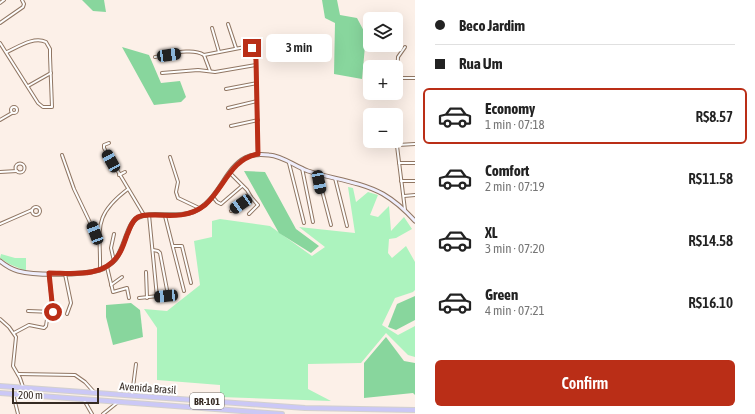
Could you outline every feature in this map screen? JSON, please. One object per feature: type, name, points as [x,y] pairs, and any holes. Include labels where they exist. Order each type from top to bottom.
[{"type":"highway","name":"Avenida Brasil","points":[[0,386],[306,408],[415,410]]},
{"type":"highway","name":"Avenida Brasil","points":[[0,393],[282,414]]},
{"type":"street","points":[[0,3],[4,0]]},
{"type":"street","points":[[0,23],[23,7],[24,4],[22,0]]},
{"type":"street","points":[[228,24],[236,48]]},
{"type":"street","points":[[212,28],[219,52]]},
{"type":"street","points":[[0,43],[40,105],[47,108],[52,107],[50,49],[46,42],[42,40],[33,41],[7,52]]},
{"type":"street","points":[[155,57],[193,52],[204,55],[248,47],[254,50],[256,65],[258,154]]},
{"type":"street","points":[[398,60],[398,57],[405,48]]},
{"type":"street","points":[[204,55],[210,71]]},
{"type":"street","points":[[162,73],[198,70],[210,71],[256,65]]},
{"type":"street","points":[[28,86],[51,73]]},
{"type":"street","points":[[403,78],[415,78]]},
{"type":"street","points":[[226,89],[256,83]]},
{"type":"street","points":[[228,108],[257,102]]},
{"type":"street","points":[[0,120],[12,113]]},
{"type":"street","points":[[231,126],[258,120]]},
{"type":"street","points":[[109,143],[104,145],[104,148],[144,215]]},
{"type":"street","points":[[405,210],[398,145],[415,144]]},
{"type":"street","points":[[0,261],[5,266],[17,271],[31,273],[88,272],[100,270],[107,267],[119,254],[134,220],[144,215],[184,215],[200,208],[212,197],[241,161],[245,158],[258,154],[275,156],[302,168],[373,189],[388,197],[405,210],[415,221]]},
{"type":"street","points":[[62,155],[74,189],[95,233],[99,238]]},
{"type":"street","points":[[170,157],[178,182],[176,192],[178,198],[200,208]]},
{"type":"street","points":[[289,163],[304,223]]},
{"type":"street","points":[[399,163],[415,163]]},
{"type":"street","points":[[0,172],[22,172],[24,170],[23,166],[19,164],[17,165],[15,169],[17,171]]},
{"type":"street","points":[[302,168],[313,222]]},
{"type":"street","points":[[119,175],[125,172]]},
{"type":"street","points":[[230,173],[247,190],[251,198],[258,206],[248,214]]},
{"type":"street","points":[[318,173],[321,190],[331,225]]},
{"type":"street","points":[[334,177],[348,226]]},
{"type":"street","points":[[401,181],[415,181]]},
{"type":"street","points":[[212,197],[219,204],[221,204],[242,186]]},
{"type":"street","points":[[100,270],[100,223],[107,210],[128,189]]},
{"type":"street","points":[[404,196],[415,195]]},
{"type":"street","points":[[231,211],[251,198]]},
{"type":"street","points":[[0,224],[32,210],[36,206],[40,211],[35,215],[32,210]]},
{"type":"street","points":[[149,215],[157,297]]},
{"type":"street","points":[[165,216],[184,291]]},
{"type":"street","points":[[114,234],[111,248],[114,261]]},
{"type":"street","points":[[173,246],[182,246],[191,282]]},
{"type":"street","points":[[139,298],[168,295],[160,253],[153,250]]},
{"type":"street","points":[[107,267],[113,292],[127,288],[130,298]]},
{"type":"street","points":[[146,272],[147,298]]},
{"type":"street","points":[[28,311],[53,312],[49,273]]},
{"type":"street","points":[[65,273],[71,303],[67,314]]},
{"type":"street","points":[[111,285],[122,277]]},
{"type":"street","points":[[14,333],[29,325],[44,328],[48,313]]},
{"type":"street","points":[[0,319],[14,333],[16,342],[13,366],[18,374],[23,388]]},
{"type":"street","points":[[132,396],[136,364]]},
{"type":"street","points":[[18,374],[75,375],[85,382],[95,394]]},
{"type":"street","points":[[13,394],[18,414]]},
{"type":"street","points":[[84,399],[92,414]]},
{"type":"street","name":"Avenida Brasil","points":[[103,414],[118,402]]},
{"type":"green space","points":[[82,0],[104,0],[106,12],[93,11]]},
{"type":"green space","points":[[322,0],[337,0],[340,15],[357,18],[363,29],[363,52],[364,52],[362,79],[334,74],[335,23],[325,18]]},
{"type":"green space","points":[[122,47],[149,55],[161,83],[180,81],[186,97],[181,102],[154,105]]},
{"type":"green space","points":[[244,171],[265,172],[296,229],[319,246],[311,253],[279,233]]},
{"type":"green space","points":[[348,187],[353,188],[356,202],[368,192],[378,195],[370,215],[378,217],[389,206],[391,231],[404,217],[412,229],[396,238],[389,239],[388,253],[392,258],[406,246],[415,262],[415,290],[395,298],[382,325],[398,335],[415,326],[415,357],[408,355],[386,333],[361,363],[308,364],[308,389],[331,401],[220,397],[220,385],[157,380],[157,328],[144,309],[167,311],[200,285],[194,241],[212,237],[212,221],[220,219],[270,226],[312,256],[325,247],[299,227],[355,233]]},
{"type":"green space","points":[[1,254],[15,258],[26,258],[26,271],[9,264],[0,258]]},
{"type":"green space","points":[[415,296],[415,320],[396,330],[388,327],[397,304]]},
{"type":"green space","points":[[131,303],[140,310],[143,337],[113,345],[106,317],[106,305]]},
{"type":"green space","points":[[386,337],[404,361],[415,363],[415,395],[413,393],[364,398],[364,363]]},
{"type":"route","points":[[53,312],[49,273],[88,272],[107,267],[119,254],[132,222],[136,218],[144,215],[177,216],[193,212],[206,204],[217,192],[236,164],[245,158],[258,154],[256,60],[255,52],[252,48]]}]
